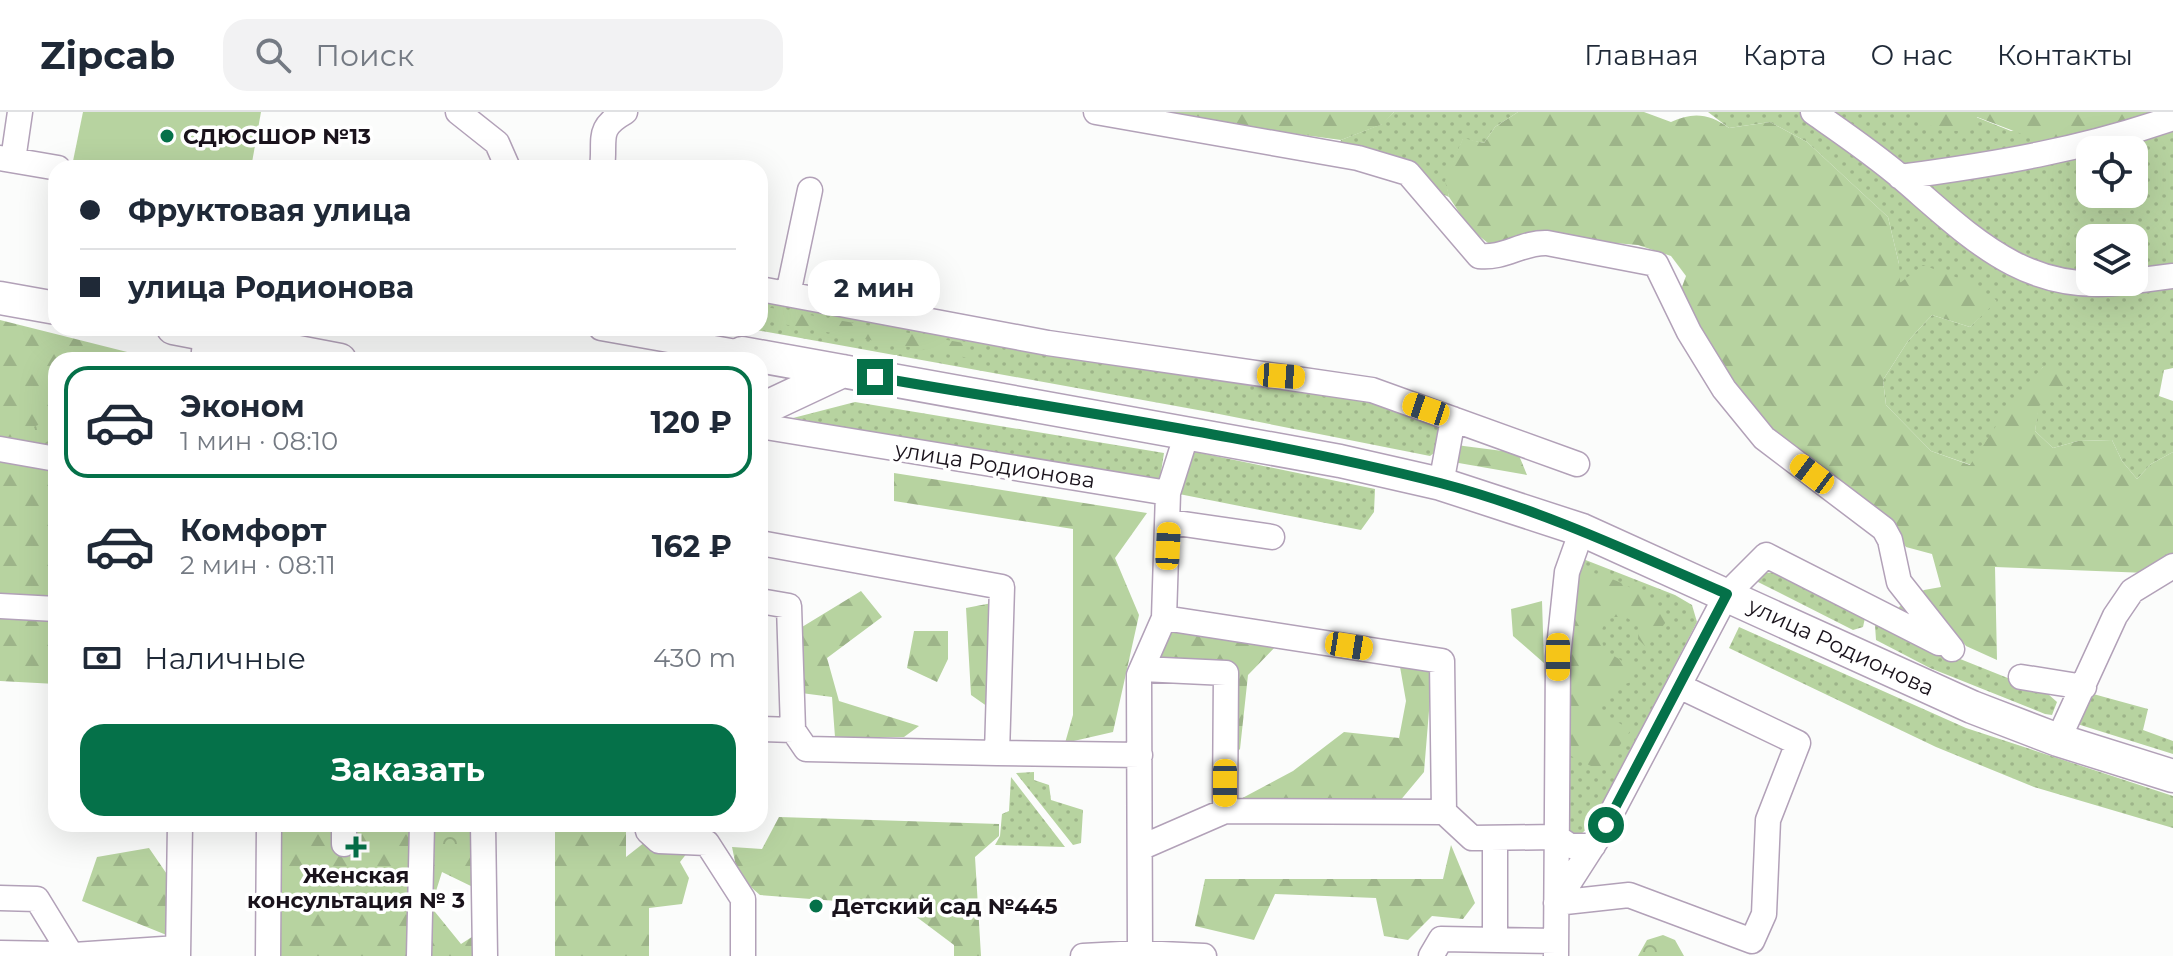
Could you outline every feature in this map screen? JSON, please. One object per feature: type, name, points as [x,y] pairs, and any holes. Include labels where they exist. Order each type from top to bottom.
[{"type":"main road","points":[[0,298],[48,307]]},
{"type":"main road","points":[[186,336],[204,347],[252,352]]},
{"type":"main road","name":"улица Родионова","points":[[768,360],[1187,433],[1441,484],[1582,530],[1883,668],[2058,740],[2173,776]]},
{"type":"main road","points":[[768,406],[843,371]]},
{"type":"street","points":[[20,112],[7,159],[48,166]]},
{"type":"street","points":[[458,112],[497,143],[504,160]]},
{"type":"street","points":[[602,160],[602,133],[608,121],[625,112]]},
{"type":"street","points":[[1096,112],[1358,158],[1408,173],[1479,256],[1501,256],[1530,242],[1656,264],[1689,332],[1724,389],[1764,438],[1884,529],[1890,540],[1899,582],[1952,649],[1766,555],[1727,594],[1593,846],[1556,903]]},
{"type":"street","points":[[1813,112],[1900,177],[1958,229],[2005,262],[2046,278],[2076,282]]},
{"type":"street","points":[[1900,177],[2047,155],[2104,142],[2173,118]]},
{"type":"street","points":[[788,294],[810,190]]},
{"type":"street","points":[[2148,279],[2173,276]]},
{"type":"street","points":[[768,290],[1048,343],[1372,390],[1577,464]]},
{"type":"street","name":"улица Родионова","points":[[642,336],[723,352]]},
{"type":"street","points":[[1441,484],[1453,419]]},
{"type":"street","name":"улица Родионова","points":[[768,427],[1168,493]]},
{"type":"street","points":[[1140,953],[1142,669],[1164,618],[1170,522],[1168,493],[1187,433]]},
{"type":"street","points":[[0,449],[48,458]]},
{"type":"street","points":[[1170,522],[1272,537]]},
{"type":"street","points":[[1431,956],[1441,939],[1495,940],[1556,948],[1561,612],[1567,572],[1582,530]]},
{"type":"street","points":[[768,544],[1002,587],[997,753]]},
{"type":"street","points":[[2058,740],[2115,616],[2132,591],[2173,566]]},
{"type":"street","points":[[768,602],[789,606],[793,730],[806,749],[1140,755]]},
{"type":"street","points":[[0,606],[48,609]]},
{"type":"street","points":[[1164,618],[1442,661],[1444,812]]},
{"type":"street","points":[[1142,669],[1226,673],[1225,811]]},
{"type":"street","points":[[2021,677],[2084,687]]},
{"type":"street","points":[[1556,903],[1629,895],[1752,941],[1764,914],[1768,820],[1798,743],[1679,686]]},
{"type":"street","points":[[768,729],[793,730]]},
{"type":"street","points":[[1140,848],[1225,811],[1444,812],[1472,838],[1557,837],[1570,846],[1593,846]]},
{"type":"street","points":[[0,953],[169,952],[179,832]]},
{"type":"street","points":[[268,956],[269,832]]},
{"type":"street","points":[[419,956],[422,832]]},
{"type":"street","points":[[483,832],[485,956]]},
{"type":"street","points":[[649,832],[659,841],[707,843],[743,899],[743,956]]},
{"type":"street","points":[[1495,838],[1495,940]]},
{"type":"street","points":[[0,898],[37,899],[63,955]]},
{"type":"street","points":[[1083,956],[1140,953],[1204,956]]},
{"type":"green space","name":"СДЮСШОР №13","points":[[83,112],[261,112],[252,160],[73,160]]},
{"type":"green space","points":[[1132,112],[1394,112],[1383,124],[1341,140]]},
{"type":"green space","points":[[1394,112],[1518,112],[1495,127],[1484,143],[1463,139],[1446,181],[1449,197],[1410,180],[1335,157],[1341,140],[1382,124]]},
{"type":"green space","points":[[1518,112],[1644,112],[1671,122],[1700,116],[1714,119],[1729,128],[1770,122],[1807,142],[1888,217],[1899,264],[1900,283],[1923,265],[1969,282],[1997,301],[1970,327],[1932,315],[1908,341],[1883,380],[1886,405],[1931,451],[1970,465],[2016,396],[2043,367],[2063,370],[2073,383],[2039,406],[2035,431],[2053,448],[2078,441],[2112,440],[2122,461],[2137,479],[2151,464],[2173,452],[2173,557],[2147,573],[1995,567],[1997,660],[1966,646],[1948,623],[1937,649],[1905,637],[1899,607],[1924,590],[1941,587],[1932,554],[1906,547],[1894,532],[1769,437],[1731,387],[1679,295],[1686,276],[1671,256],[1638,245],[1590,241],[1501,249],[1470,229],[1449,197],[1445,181],[1463,138],[1484,143],[1495,127]]},
{"type":"green space","points":[[1708,112],[1907,112],[1976,117],[2011,131],[2173,112],[2173,368],[2164,370],[2159,396],[2173,401],[2173,452],[2151,464],[2137,479],[2122,461],[2112,440],[2078,441],[2053,448],[2035,431],[2043,367],[1971,465],[1931,451],[1886,405],[1883,380],[1908,341],[1932,315],[1970,327],[1996,300],[1899,284],[1899,264],[1888,217],[1807,142],[1770,122],[1729,128]]},
{"type":"green space","points":[[1907,112],[2164,112],[2086,136],[2076,136],[2076,139],[2053,146],[1977,117],[1973,130],[1956,131],[1930,125]]},
{"type":"green space","points":[[768,298],[1366,396],[1444,429],[1438,450],[1430,456],[1209,412],[768,332]]},
{"type":"green space","points":[[768,307],[969,344],[969,358],[768,321]]},
{"type":"green space","points":[[0,320],[48,332],[48,336],[64,336],[127,352],[48,352],[48,684],[0,681]]},
{"type":"green space","points":[[855,402],[1164,453],[1159,485],[793,418]]},
{"type":"green space","points":[[48,421],[48,453],[0,442]]},
{"type":"green space","points":[[1456,445],[1518,453],[1527,475],[1453,462]]},
{"type":"green space","points":[[1191,451],[1375,489],[1374,512],[1361,530],[1179,494]]},
{"type":"green space","points":[[894,473],[1147,513],[1115,558],[1139,615],[1113,732],[1065,743],[1073,715],[1073,529],[894,501]]},
{"type":"green space","points":[[1583,559],[1675,595],[1692,605],[1697,622],[1592,824],[1580,835],[1571,836],[1566,831],[1570,609]]},
{"type":"green space","points":[[1580,570],[1605,576],[1641,594],[1666,622],[1646,647],[1638,639],[1639,626],[1626,617],[1608,617],[1600,633],[1604,650],[1634,668],[1631,682],[1608,690],[1597,710],[1631,730],[1601,771],[1567,754],[1570,609]]},
{"type":"green space","points":[[1781,572],[1865,618],[1863,627],[1853,630],[1756,581],[1763,573]]},
{"type":"green space","points":[[861,591],[882,617],[827,658],[839,701],[919,726],[904,737],[835,737],[832,697],[801,693],[802,627]]},
{"type":"green space","points":[[1542,601],[1544,663],[1513,636],[1511,609]]},
{"type":"green space","points":[[992,603],[991,709],[971,695],[966,608]]},
{"type":"green space","points":[[1875,625],[2048,694],[2057,702],[2052,715],[1930,668],[1876,640]]},
{"type":"green space","points":[[1739,627],[1966,728],[2173,796],[2173,828],[2034,787],[1936,747],[1729,648]]},
{"type":"green space","points":[[1168,629],[1280,642],[1248,675],[1240,749],[1231,758],[1217,668],[1155,672]]},
{"type":"green space","points":[[914,631],[948,631],[948,659],[937,682],[907,668]]},
{"type":"green space","points":[[1396,644],[1434,650],[1424,772],[1399,802],[1233,803],[1293,771],[1344,732],[1399,738],[1406,701]]},
{"type":"green space","points":[[2086,692],[2148,709],[2143,730],[2173,741],[2173,754],[2074,723]]},
{"type":"green space","points":[[1034,772],[1034,780],[1049,785],[1051,800],[1083,810],[1081,843],[1073,845],[1016,773]]},
{"type":"green space","points":[[1011,777],[1065,847],[995,845],[1000,836],[1002,814],[1009,811]]},
{"type":"green space","points":[[779,817],[999,824],[999,836],[975,857],[981,956],[954,956],[954,945],[902,906],[760,895],[738,876],[732,847],[762,849]]},
{"type":"green space","points":[[263,832],[475,832],[475,888],[442,872],[431,907],[461,944],[478,933],[476,956],[260,956]]},
{"type":"green space","points":[[432,832],[463,832],[463,870],[433,856]]},
{"type":"green space","points":[[555,832],[626,832],[626,857],[658,832],[704,832],[680,862],[689,878],[682,904],[649,908],[649,956],[555,956]]},
{"type":"green space","points":[[1451,845],[1475,903],[1463,919],[1432,916],[1408,940],[1384,936],[1376,898],[1275,894],[1254,940],[1195,926],[1205,879],[1443,879]]},
{"type":"green space","points":[[149,848],[173,883],[174,938],[82,901],[97,857]]},
{"type":"green space","points":[[1663,935],[1675,940],[1684,956],[1638,956],[1647,940]]},
{"type":"place","name":"СДЮСШОР №13","points":[[167,136]]},
{"type":"place","name":"Женская консультация № 3","points":[[356,847]]},
{"type":"place","name":"Детский сад №445","points":[[816,906]]},
{"type":"route","points":[[875,377],[1340,461],[1441,484],[1568,524],[1727,594],[1606,825]]}]
